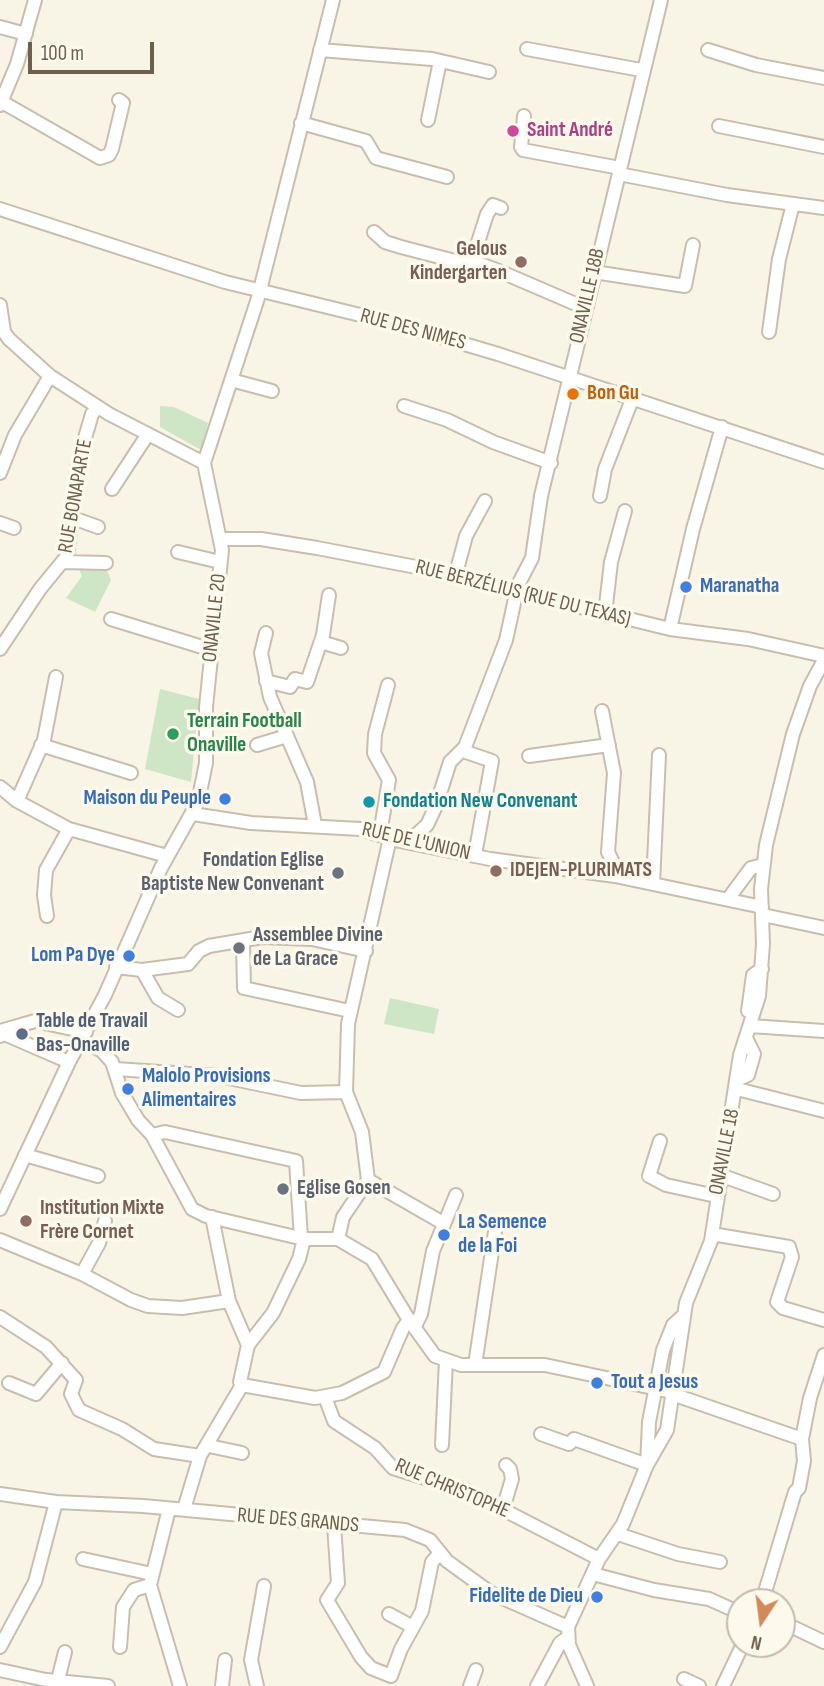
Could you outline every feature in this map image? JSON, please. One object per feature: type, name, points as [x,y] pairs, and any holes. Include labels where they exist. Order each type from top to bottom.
[{"type":"street","points":[[35,0],[26,34],[1,103],[100,158],[109,155],[112,149],[123,103],[119,100]]},
{"type":"street","name":"ONAVILLE 20","points":[[0,1209],[3,1194],[84,1036],[167,856],[193,814],[206,762],[206,707],[222,539],[204,476],[204,463],[260,290],[333,0]]},
{"type":"street","name":"ONAVILLE 18B","points":[[414,843],[436,806],[447,767],[454,756],[463,751],[506,640],[517,592],[532,558],[541,496],[551,463],[568,378],[660,0]]},
{"type":"street","points":[[0,27],[26,34]]},
{"type":"street","points":[[527,49],[641,70]]},
{"type":"street","points":[[320,50],[383,53],[489,72]]},
{"type":"street","points":[[708,50],[756,65],[824,78]]},
{"type":"street","points":[[428,120],[439,61]]},
{"type":"street","points":[[524,116],[523,150],[727,195],[824,208]]},
{"type":"street","points":[[301,123],[366,141],[376,158],[447,177]]},
{"type":"street","points":[[719,126],[824,147]]},
{"type":"street","points":[[769,332],[781,250],[793,204]]},
{"type":"street","points":[[472,261],[487,214],[493,205],[501,208]]},
{"type":"street","name":"RUE DES NIMES","points":[[0,209],[156,260],[260,290],[393,323],[633,397],[824,462]]},
{"type":"street","points":[[374,232],[385,242],[401,247],[454,261],[472,261],[585,309]]},
{"type":"street","points":[[594,272],[685,286],[693,245]]},
{"type":"street","points":[[0,305],[9,340],[50,376],[98,407],[204,463]]},
{"type":"street","points":[[0,473],[19,426],[50,376]]},
{"type":"street","points":[[231,380],[272,391]]},
{"type":"street","points":[[600,496],[605,469],[633,397]]},
{"type":"street","points":[[404,406],[447,419],[501,445],[551,463]]},
{"type":"street","name":"RUE BONAPARTE","points":[[0,649],[40,589],[64,562],[73,518],[78,462],[92,414],[98,407]]},
{"type":"street","points":[[670,629],[692,529],[722,427]]},
{"type":"street","points":[[112,489],[148,434]]},
{"type":"street","points":[[455,577],[466,536],[485,501]]},
{"type":"street","points":[[605,614],[611,562],[625,511]]},
{"type":"street","points":[[73,518],[98,527]]},
{"type":"street","points":[[0,523],[14,528]]},
{"type":"street","name":"RUE BERZÉLIUS (RUE DU TEXAS)","points":[[222,539],[261,539],[317,548],[455,577],[670,629],[748,639],[824,658]]},
{"type":"street","points":[[178,552],[220,562]]},
{"type":"street","points":[[64,562],[106,563]]},
{"type":"street","points":[[266,681],[290,687],[295,679],[307,682],[321,642],[329,596]]},
{"type":"street","points":[[111,619],[212,650]]},
{"type":"street","points":[[266,633],[261,653],[270,697],[310,792],[315,825]]},
{"type":"street","points":[[321,642],[341,648]]},
{"type":"street","name":"ONAVILLE 18","points":[[537,1686],[567,1632],[599,1559],[618,1534],[647,1465],[667,1430],[684,1315],[690,1289],[712,1234],[716,1196],[762,970],[762,865],[793,734],[824,658]]},
{"type":"street","points":[[18,802],[47,730],[56,677]]},
{"type":"street","points":[[338,1239],[343,1217],[368,1180],[362,1132],[346,1092],[349,1011],[366,951],[385,836],[389,780],[374,753],[375,734],[388,685]]},
{"type":"street","points":[[602,711],[614,787],[608,852],[616,869],[615,876]]},
{"type":"street","points":[[257,745],[287,736]]},
{"type":"street","points":[[41,745],[131,773]]},
{"type":"street","points":[[529,756],[609,745]]},
{"type":"street","points":[[463,751],[492,761],[475,855]]},
{"type":"street","points":[[653,884],[659,755]]},
{"type":"street","points":[[0,787],[18,802],[69,829],[167,856]]},
{"type":"street","name":"RUE DE L'UNION","points":[[193,814],[251,823],[360,829],[475,855],[540,867],[615,876],[728,898],[762,911],[824,928]]},
{"type":"street","points":[[47,916],[44,895],[46,870],[69,829]]},
{"type":"street","points":[[728,898],[751,869],[762,865]]},
{"type":"street","points":[[116,967],[142,970],[188,964],[199,951],[209,946],[262,937],[312,939],[366,951]]},
{"type":"street","points":[[243,942],[244,988],[349,1011]]},
{"type":"street","points":[[142,970],[158,998],[178,1010]]},
{"type":"street","points":[[748,1011],[753,975],[762,970]]},
{"type":"street","points":[[1,1034],[35,1021],[84,1036],[102,1051],[116,1069],[122,1093],[138,1120],[152,1135],[191,1209],[212,1217],[302,1238],[338,1239],[372,1259],[429,1351],[446,1360],[475,1365],[545,1365],[657,1388],[802,1439]]},
{"type":"street","points":[[748,1032],[824,1031]]},
{"type":"street","points":[[1,1034],[69,1062]]},
{"type":"street","points":[[116,1069],[219,1076],[302,1093],[346,1092]]},
{"type":"street","points":[[738,1084],[824,1111]]},
{"type":"street","points":[[152,1135],[165,1132],[296,1161],[302,1238],[299,1259],[273,1312],[248,1345],[240,1382],[242,1385],[205,1451],[184,1509]]},
{"type":"street","points":[[660,1141],[649,1176],[666,1185],[716,1196]]},
{"type":"street","points":[[25,1155],[98,1176]]},
{"type":"street","points":[[720,1175],[773,1194]]},
{"type":"street","points":[[368,1180],[443,1223]]},
{"type":"street","points":[[242,1385],[303,1397],[325,1397],[342,1393],[384,1372],[412,1323],[421,1314],[432,1251],[456,1195]]},
{"type":"street","points":[[212,1217],[229,1301],[248,1345]]},
{"type":"street","points":[[82,1274],[99,1243],[105,1221]]},
{"type":"street","points":[[475,1365],[496,1225]]},
{"type":"street","points":[[712,1234],[789,1247],[792,1257],[776,1298],[783,1308],[824,1320]]},
{"type":"street","points":[[0,1240],[82,1274],[148,1306],[182,1308],[229,1301]]},
{"type":"street","points":[[541,1434],[569,1444],[574,1439],[647,1465],[646,1440],[663,1350],[673,1325],[684,1315]]},
{"type":"street","points":[[0,1317],[47,1347],[62,1363],[76,1380],[71,1394],[79,1410],[163,1451],[242,1453]]},
{"type":"street","points":[[765,1588],[795,1492],[799,1488],[804,1461],[802,1439],[824,1355]]},
{"type":"street","points":[[442,1445],[446,1360]]},
{"type":"street","points":[[9,1383],[36,1394],[62,1363]]},
{"type":"street","name":"RUE CHRISTOPHE","points":[[325,1397],[334,1421],[375,1448],[393,1468],[467,1491],[599,1559]]},
{"type":"street","points":[[503,1509],[512,1479],[510,1469],[506,1465]]},
{"type":"street","name":"RUE DES GRANDS","points":[[0,1494],[56,1502],[184,1509],[415,1533],[430,1540],[440,1553],[491,1593],[567,1632]]},
{"type":"street","points":[[0,1647],[35,1582],[56,1502]]},
{"type":"street","points":[[169,1509],[151,1579],[180,1686]]},
{"type":"street","points":[[334,1525],[338,1583],[327,1600],[361,1657],[371,1668],[391,1676],[422,1611],[432,1562],[440,1553]]},
{"type":"street","points":[[618,1534],[678,1554],[720,1562]]},
{"type":"street","points":[[83,1559],[151,1579]]},
{"type":"street","points":[[593,1574],[654,1590],[709,1599],[726,1607]]},
{"type":"street","points":[[120,1647],[123,1607],[134,1590],[151,1579]]},
{"type":"street","points":[[257,1686],[250,1660],[264,1586]]},
{"type":"street","points":[[389,1614],[413,1627]]},
{"type":"street","points":[[796,1629],[824,1642]]},
{"type":"street","points":[[567,1632],[587,1686]]},
{"type":"street","points":[[49,1682],[65,1652]]},
{"type":"street","points":[[723,1686],[736,1658]]},
{"type":"street","points":[[222,1686],[225,1660]]},
{"type":"street","points":[[0,1670],[49,1682],[108,1686]]},
{"type":"street","points":[[470,1686],[476,1670]]},
{"type":"street","points":[[684,1679],[699,1686]]},
{"type":"green space","points":[[160,406],[174,407],[208,423],[201,450],[160,427]]},
{"type":"green space","points":[[105,566],[111,580],[95,612],[66,598],[82,576],[78,567]]},
{"type":"green space","name":"Terrain Football Onaville","points":[[160,689],[199,699],[191,782],[145,769]]},
{"type":"green space","points":[[390,998],[439,1009],[434,1034],[384,1024]]},
{"type":"place","name":"Saint André","points":[[513,131]]},
{"type":"place","name":"Gelous Kindergarten","points":[[521,262]]},
{"type":"place","name":"Bon Gu","points":[[573,394]]},
{"type":"place","name":"Maranatha","points":[[686,587]]},
{"type":"place","name":"Terrain Football Onaville","points":[[173,734]]},
{"type":"place","name":"Maison du Peuple","points":[[225,799]]},
{"type":"place","name":"Fondation New Convenant","points":[[369,802]]},
{"type":"place","name":"IDEJEN-PLURIMATS","points":[[496,871]]},
{"type":"place","name":"Fondation Eglise Baptiste New Convenant","points":[[338,873]]},
{"type":"place","name":"Assemblee Divine de La Grace","points":[[239,948]]},
{"type":"place","name":"Lom Pa Dye","points":[[129,956]]},
{"type":"place","name":"Table de Travail Bas-Onaville","points":[[22,1034]]},
{"type":"place","name":"Malolo Provisions Alimentaires","points":[[128,1089]]},
{"type":"place","name":"Eglise Gosen","points":[[283,1189]]},
{"type":"place","name":"Institution Mixte Frère Cornet","points":[[26,1221]]},
{"type":"place","name":"La Semence de la Foi","points":[[444,1235]]},
{"type":"place","name":"Tout a Jesus","points":[[597,1383]]},
{"type":"place","name":"Fidelite de Dieu","points":[[597,1597]]}]
